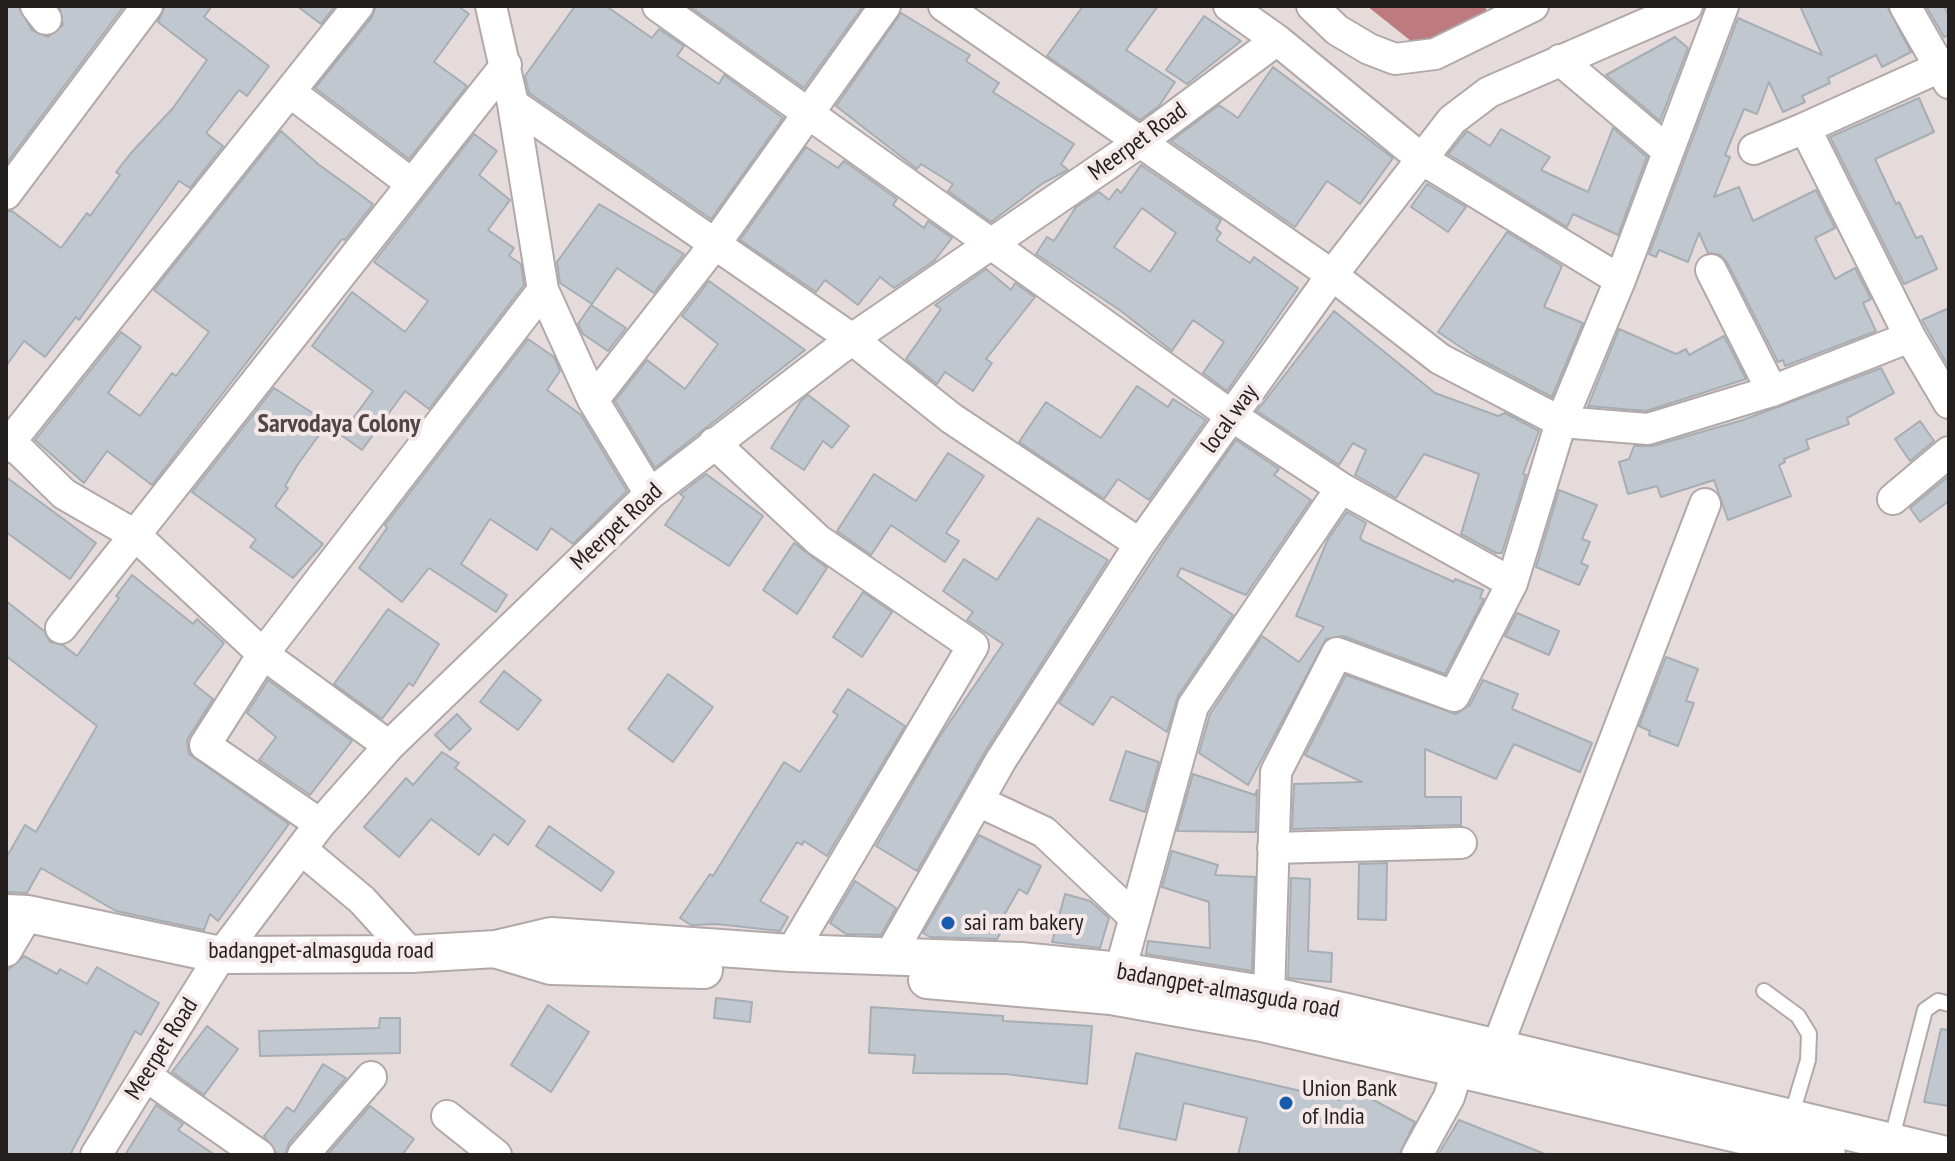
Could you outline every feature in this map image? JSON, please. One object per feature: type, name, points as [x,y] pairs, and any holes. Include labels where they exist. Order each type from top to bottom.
[{"type":"street","points":[[6,194],[147,6]]},
{"type":"street","points":[[358,6],[8,441],[64,494],[135,535],[263,654],[389,746]]},
{"type":"street","points":[[491,6],[506,65],[543,290],[593,400],[650,494]]},
{"type":"street","points":[[658,6],[1232,416],[1341,488],[1512,583]]},
{"type":"street","points":[[593,400],[715,244],[885,6]]},
{"type":"street","points":[[944,6],[1332,275],[1440,359],[1561,422],[1648,429],[1772,391],[1910,337]]},
{"type":"street","points":[[1229,6],[1277,40],[1423,160],[1620,280]]},
{"type":"street","points":[[1312,6],[1337,30],[1369,49],[1395,59],[1435,54],[1533,6]]},
{"type":"street","name":"local way","points":[[890,955],[978,801],[1140,544],[1332,275],[1452,120],[1489,92],[1687,6]]},
{"type":"street","points":[[1269,995],[1276,772],[1337,653],[1454,696],[1512,583],[1561,422],[1620,280],[1723,6]]},
{"type":"street","points":[[1754,149],[1946,71],[1905,6]]},
{"type":"street","name":"Meerpet Road","points":[[96,1155],[221,955],[320,824],[389,746],[650,494],[852,339],[1140,142],[1277,40]]},
{"type":"street","points":[[1560,60],[1668,151]]},
{"type":"street","points":[[61,628],[506,65]]},
{"type":"street","points":[[290,92],[412,184]]},
{"type":"street","points":[[513,104],[852,339],[951,418],[1140,544]]},
{"type":"street","points":[[1805,128],[1910,337],[1949,403]]},
{"type":"street","points":[[1711,270],[1772,391]]},
{"type":"street","points":[[320,824],[205,745],[263,654],[543,290]]},
{"type":"street","points":[[714,443],[818,540],[973,646],[791,953]]},
{"type":"street","points":[[1893,499],[1949,452]]},
{"type":"street","points":[[1120,971],[1193,706],[1341,488]]},
{"type":"street","points":[[1496,1050],[1705,504]]},
{"type":"street","points":[[978,801],[1044,832],[1134,917]]},
{"type":"street","points":[[1273,848],[1461,843]]},
{"type":"street","points":[[301,849],[362,900],[411,954]]},
{"type":"street","points":[[6,951],[17,914]]},
{"type":"street","name":"badangpet-almasguda road","points":[[17,914],[221,955],[411,954],[496,949],[551,936],[1120,971],[1269,995],[1342,1026],[1458,1068],[1827,1155]]},
{"type":"street","name":"badangpet-almasguda road","points":[[496,949],[551,966],[899,977],[1111,996],[1342,1026],[1496,1050],[1946,1155]]},
{"type":"street","points":[[1417,1155],[1449,1097],[1458,1068]]},
{"type":"street","points":[[146,1076],[259,1155]]},
{"type":"street","points":[[303,1155],[371,1077]]},
{"type":"street","points":[[447,1116],[496,1155]]},
{"type":"lane","points":[[1764,991],[1798,1016],[1809,1034],[1808,1060],[1791,1118]]},
{"type":"lane","points":[[1891,1142],[1925,1010],[1938,1001],[1949,1004]]},
{"type":"shaded area","points":[[1367,6],[1486,6],[1486,20],[1480,28],[1416,45]]},
{"type":"building","points":[[6,6],[18,6],[32,30],[48,37],[63,25],[59,6],[124,6],[6,164]]},
{"type":"building","points":[[165,6],[212,6],[204,17],[269,66],[247,96],[239,90],[206,133],[223,146],[190,188],[179,181],[79,320],[76,317],[45,357],[24,341],[6,366],[6,212],[12,211],[61,248],[87,213],[90,216],[120,175],[116,172],[173,108],[207,60],[158,22]]},
{"type":"building","points":[[297,6],[335,6],[321,24]]},
{"type":"building","points":[[376,6],[458,6],[469,14],[434,62],[467,86],[409,159],[315,88],[372,17]]},
{"type":"building","points":[[575,6],[606,6],[652,38],[659,29],[684,46],[677,56],[719,84],[724,75],[783,118],[711,219],[529,93],[525,76]]},
{"type":"building","points":[[689,6],[863,6],[804,88]]},
{"type":"building","points":[[1083,6],[1158,6],[1126,50],[1175,82],[1159,106],[1140,120],[1047,56]]},
{"type":"building","points":[[1800,6],[1887,6],[1911,52],[1882,67],[1876,55],[1828,78],[1830,83],[1802,96],[1805,102],[1783,112],[1769,82],[1757,114],[1744,109],[1725,155],[1730,157],[1714,197],[1739,187],[1753,221],[1816,190],[1835,228],[1815,238],[1835,279],[1855,268],[1871,299],[1863,303],[1876,331],[1785,366],[1783,360],[1778,362],[1727,262],[1720,255],[1708,253],[1699,233],[1688,262],[1659,250],[1656,257],[1649,254],[1738,18],[1822,55]]},
{"type":"building","points":[[1926,6],[1944,6],[1949,17],[1949,35],[1944,37]]},
{"type":"building","points":[[901,13],[970,55],[966,61],[999,83],[993,92],[1074,144],[1061,164],[1068,170],[1043,183],[991,222],[948,191],[953,184],[921,164],[917,169],[836,106]]},
{"type":"building","points":[[1204,16],[1241,41],[1187,84],[1166,70]]},
{"type":"building","points":[[1675,37],[1688,48],[1660,121],[1606,75]]},
{"type":"building","points":[[1273,67],[1393,158],[1360,204],[1327,181],[1295,227],[1171,141],[1219,105],[1238,118]]},
{"type":"building","points":[[1919,98],[1934,132],[1875,159],[1896,204],[1899,202],[1916,238],[1922,236],[1937,269],[1904,284],[1830,137]]},
{"type":"building","points":[[1613,128],[1647,157],[1618,235],[1573,214],[1567,227],[1448,154],[1467,131],[1490,146],[1501,129],[1550,157],[1541,170],[1588,192]]},
{"type":"building","points":[[281,131],[318,164],[373,204],[345,240],[342,239],[152,485],[107,451],[84,483],[35,440],[121,332],[141,347],[108,393],[140,416],[172,373],[176,376],[209,332],[154,290]]},
{"type":"building","points":[[474,134],[497,151],[479,175],[510,200],[488,230],[514,248],[509,256],[521,264],[524,285],[429,409],[405,391],[362,450],[341,435],[373,391],[312,346],[352,292],[405,332],[428,301],[374,262]]},
{"type":"building","points":[[806,147],[838,168],[844,161],[897,199],[893,205],[924,228],[928,221],[952,238],[934,261],[894,288],[880,277],[858,305],[825,280],[816,292],[740,240]]},
{"type":"building","points":[[1141,165],[1221,220],[1216,229],[1221,233],[1216,240],[1250,263],[1254,257],[1298,288],[1227,391],[1203,373],[1224,342],[1193,320],[1172,351],[1121,311],[1036,254],[1047,237],[1054,241],[1076,207],[1099,192],[1109,200],[1117,189],[1121,193]],"holes":[[[1142,208],[1176,233],[1150,272],[1114,247]]]},
{"type":"building","points":[[1427,184],[1466,207],[1448,232],[1411,207]]},
{"type":"building","points":[[599,204],[684,254],[654,293],[617,268],[592,304],[560,283],[557,262]]},
{"type":"building","points":[[1507,232],[1562,266],[1544,307],[1583,323],[1552,397],[1474,356],[1438,332]]},
{"type":"building","points":[[986,269],[1011,290],[1015,283],[1035,297],[986,359],[992,363],[973,391],[945,372],[937,384],[906,359],[941,309],[935,305]]},
{"type":"building","points":[[709,281],[805,350],[655,468],[615,401],[647,360],[685,389],[718,344],[682,316]]},
{"type":"building","points":[[591,305],[626,328],[608,351],[583,334],[578,324]]},
{"type":"building","points":[[1949,308],[1949,363],[1947,364],[1922,320]]},
{"type":"building","points":[[1334,311],[1435,393],[1498,416],[1505,413],[1539,431],[1523,474],[1526,475],[1502,553],[1496,553],[1461,534],[1479,474],[1424,454],[1396,498],[1355,475],[1366,450],[1353,443],[1339,465],[1257,411]]},
{"type":"building","points":[[1619,329],[1676,354],[1686,349],[1689,355],[1724,336],[1746,379],[1646,411],[1588,406]]},
{"type":"building","points":[[528,339],[554,357],[560,371],[547,390],[581,415],[627,491],[573,544],[551,528],[537,550],[490,519],[461,564],[507,595],[496,612],[429,568],[402,602],[359,568],[387,528],[385,525]]},
{"type":"building","points":[[1881,368],[1894,393],[1847,418],[1849,424],[1806,440],[1809,449],[1784,459],[1785,462],[1779,465],[1791,496],[1728,520],[1714,480],[1661,497],[1657,486],[1628,494],[1619,462],[1629,459],[1634,446],[1653,446],[1743,420]]},
{"type":"building","points":[[1137,386],[1168,407],[1173,399],[1206,420],[1149,500],[1118,479],[1104,499],[1019,442],[1046,402],[1101,438]]},
{"type":"building","points":[[274,388],[328,423],[298,464],[285,486],[288,488],[275,506],[323,544],[293,578],[250,547],[256,539],[192,492]]},
{"type":"building","points":[[808,395],[849,426],[832,448],[823,441],[804,470],[771,448]]},
{"type":"building","points":[[1920,421],[1934,441],[1910,461],[1895,439]]},
{"type":"building","points":[[1236,440],[1279,469],[1274,475],[1311,500],[1246,595],[1181,568],[1177,576],[1233,615],[1178,696],[1167,732],[1112,696],[1093,725],[1059,703],[1164,542]]},
{"type":"building","points":[[948,453],[984,476],[946,533],[959,541],[945,562],[891,525],[871,555],[837,531],[874,474],[916,501]]},
{"type":"building","points":[[706,474],[763,516],[729,566],[665,525],[684,497],[680,494]]},
{"type":"building","points":[[1949,476],[1949,501],[1920,522],[1910,508]]},
{"type":"building","points":[[6,477],[96,543],[70,579],[6,532]]},
{"type":"building","points":[[1559,490],[1597,505],[1582,539],[1590,542],[1581,563],[1588,566],[1579,585],[1536,567]]},
{"type":"building","points":[[1347,512],[1366,523],[1360,538],[1363,541],[1454,582],[1455,579],[1483,590],[1480,598],[1484,599],[1445,674],[1343,636],[1326,639],[1248,785],[1199,753],[1210,714],[1262,636],[1299,662],[1324,627],[1296,616],[1328,539]]},
{"type":"building","points":[[1038,518],[1108,560],[986,750],[917,871],[876,846],[940,736],[1003,644],[967,620],[973,612],[943,591],[964,559],[997,580]]},
{"type":"building","points":[[794,543],[827,568],[797,614],[763,590]]},
{"type":"building","points":[[132,575],[193,624],[197,619],[224,643],[194,684],[213,699],[187,740],[189,754],[289,824],[218,921],[210,914],[204,930],[116,911],[41,868],[27,893],[6,892],[6,858],[25,825],[36,832],[97,726],[6,656],[6,601],[44,631],[50,642],[63,645],[77,656]]},
{"type":"building","points":[[863,592],[892,612],[862,657],[833,637]]},
{"type":"building","points":[[388,609],[439,644],[413,686],[409,683],[382,719],[334,684]]},
{"type":"building","points":[[1517,613],[1559,631],[1549,655],[1505,636]]},
{"type":"building","points":[[1666,657],[1698,669],[1686,701],[1694,703],[1678,746],[1649,735],[1650,731],[1639,726]]},
{"type":"building","points":[[504,671],[541,700],[518,730],[480,702]]},
{"type":"building","points":[[668,674],[713,707],[673,762],[628,729]]},
{"type":"building","points":[[1346,675],[1456,714],[1470,705],[1483,680],[1518,694],[1512,709],[1592,743],[1580,772],[1514,744],[1496,779],[1425,749],[1425,797],[1461,797],[1461,825],[1292,829],[1294,784],[1362,782],[1305,755]]},
{"type":"building","points":[[268,680],[352,741],[310,795],[259,760],[276,737],[247,713]]},
{"type":"building","points":[[848,689],[905,726],[827,856],[804,841],[802,845],[797,842],[760,901],[788,917],[780,931],[717,924],[691,925],[680,918],[710,874],[713,876],[784,762],[800,772],[838,715],[833,712]]},
{"type":"building","points":[[457,714],[471,729],[450,750],[435,735]]},
{"type":"building","points":[[1126,751],[1159,762],[1145,812],[1110,800]]},
{"type":"building","points":[[442,752],[459,763],[455,768],[525,821],[508,845],[494,834],[479,855],[431,819],[399,857],[364,827],[406,778],[413,785]]},
{"type":"building","points":[[1193,774],[1255,795],[1257,790],[1256,832],[1177,831]]},
{"type":"building","points":[[549,826],[614,872],[601,891],[536,846]]},
{"type":"building","points":[[979,835],[1041,866],[1027,894],[1019,889],[999,924],[1004,927],[997,939],[930,937],[923,933]]},
{"type":"building","points":[[1172,851],[1218,865],[1215,875],[1255,877],[1252,971],[1146,954],[1148,941],[1210,948],[1209,902],[1162,887]]},
{"type":"building","points":[[1387,863],[1386,920],[1358,919],[1359,864]]},
{"type":"building","points":[[1291,878],[1310,879],[1308,951],[1332,953],[1331,982],[1288,978]]},
{"type":"building","points":[[855,881],[896,908],[881,935],[846,934],[830,923]]},
{"type":"building","points":[[1065,894],[1090,901],[1109,918],[1100,948],[1052,942]]},
{"type":"building","points":[[24,956],[57,974],[60,969],[87,984],[97,967],[159,1003],[141,1035],[135,1031],[70,1155],[6,1155],[6,972]]},
{"type":"building","points":[[716,998],[752,1002],[750,1022],[714,1018]]},
{"type":"building","points":[[548,1005],[589,1032],[551,1092],[511,1065]]},
{"type":"building","points":[[871,1007],[1003,1016],[1003,1021],[1092,1026],[1087,1084],[1006,1074],[913,1073],[915,1055],[869,1053]]},
{"type":"building","points":[[380,1018],[400,1018],[400,1053],[260,1056],[259,1031],[379,1028]]},
{"type":"building","points":[[207,1026],[238,1049],[204,1095],[172,1072]]},
{"type":"building","points":[[1941,1029],[1949,1030],[1949,1106],[1924,1102]]},
{"type":"building","points":[[1136,1053],[1340,1100],[1347,1086],[1415,1122],[1399,1155],[1238,1155],[1247,1118],[1184,1103],[1176,1140],[1119,1128]]},
{"type":"building","points":[[323,1064],[346,1078],[289,1143],[285,1155],[278,1155],[264,1136],[287,1107],[294,1112]]},
{"type":"building","points":[[156,1105],[183,1124],[178,1130],[215,1155],[125,1155]]},
{"type":"building","points":[[370,1106],[414,1139],[402,1155],[327,1155]]},
{"type":"building","points":[[1459,1120],[1545,1154],[1545,1155],[1438,1155]]},
{"type":"place","name":"sai ram bakery","points":[[948,923]]},
{"type":"place","name":"Union Bank of India","points":[[1286,1103]]},
{"type":"district","name":"Sarvodaya Colony","points":[[339,425]]}]
